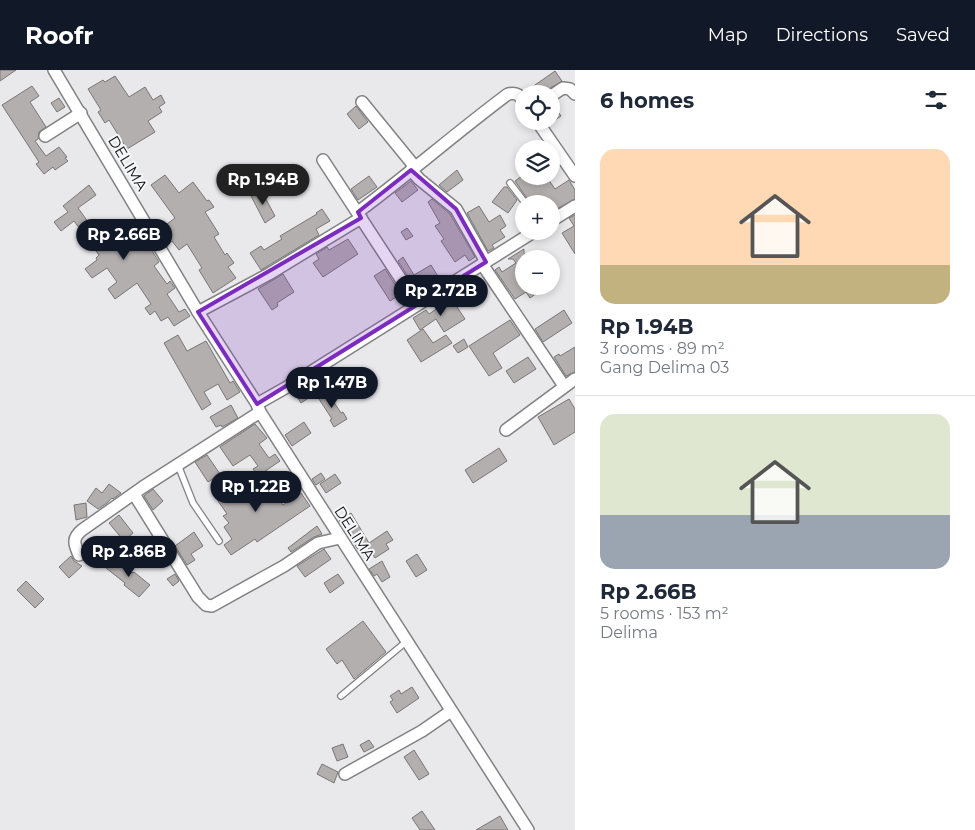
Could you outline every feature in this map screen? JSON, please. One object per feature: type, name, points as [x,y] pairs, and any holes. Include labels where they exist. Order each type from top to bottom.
[{"type":"street","name":"DELIMA","points":[[54,70],[198,312],[340,538],[528,830]]},
{"type":"street","points":[[560,90],[563,88],[570,89],[575,94]]},
{"type":"street","points":[[198,312],[269,274],[360,215],[460,130],[508,94],[515,93]]},
{"type":"street","points":[[362,102],[420,179],[456,209],[484,263],[564,386]]},
{"type":"street","points":[[45,136],[81,113]]},
{"type":"street","points":[[543,130],[575,176]]},
{"type":"street","points":[[323,160],[417,304]]},
{"type":"street","points":[[560,215],[575,206]]},
{"type":"street","points":[[79,554],[74,544],[77,534],[178,465],[286,387],[521,240]]},
{"type":"street","points":[[506,430],[575,379]]},
{"type":"street","points":[[134,494],[198,597],[206,605],[212,606],[284,566],[318,543],[340,538]]},
{"type":"street","points":[[345,774],[422,731],[451,711]]},
{"type":"lane","points":[[510,182],[519,195]]},
{"type":"lane","points":[[178,465],[193,503],[219,542]]},
{"type":"lane","points":[[341,696],[407,641]]},
{"type":"highlighted area","points":[[411,170],[456,209],[486,262],[257,404],[198,312],[361,218],[358,212]]},
{"type":"building","points":[[0,70],[16,70],[0,81]]},
{"type":"building","points":[[555,71],[562,81],[555,85],[535,85]]},
{"type":"building","points":[[115,76],[129,97],[145,87],[153,100],[161,95],[165,103],[159,107],[162,112],[148,121],[155,132],[127,149],[109,120],[105,123],[98,112],[101,110],[88,89],[103,80],[105,82]]},
{"type":"building","points":[[32,86],[39,96],[30,102],[46,127],[39,132],[38,139],[35,141],[46,156],[59,147],[68,161],[55,170],[53,167],[44,174],[36,164],[39,162],[2,105]]},
{"type":"building","points":[[59,98],[65,107],[57,112],[51,103]]},
{"type":"building","points":[[356,106],[368,122],[359,129],[347,114]]},
{"type":"building","points":[[457,170],[463,180],[447,192],[439,185]]},
{"type":"building","points":[[165,175],[179,193],[193,182],[207,201],[209,200],[214,207],[205,212],[219,234],[214,237],[225,255],[227,253],[234,263],[228,267],[236,278],[213,293],[199,270],[202,268],[187,244],[179,250],[172,241],[169,244],[159,230],[175,218],[151,185]]},
{"type":"building","points":[[369,176],[377,187],[358,200],[351,189]]},
{"type":"building","points":[[569,180],[575,190],[575,199],[560,207],[560,195],[525,195],[518,185],[552,185],[555,189]]},
{"type":"building","points":[[411,181],[418,190],[402,202],[395,193]]},
{"type":"building","points":[[89,185],[96,195],[78,208],[91,226],[100,220],[117,244],[124,239],[126,242],[140,232],[159,262],[154,266],[167,284],[170,281],[175,288],[167,294],[179,312],[185,309],[190,316],[174,326],[168,317],[161,321],[155,311],[150,315],[145,308],[151,304],[137,283],[115,299],[108,289],[117,282],[107,268],[92,278],[85,269],[97,260],[96,258],[99,255],[74,221],[61,231],[54,222],[68,212],[63,206]]},
{"type":"building","points":[[504,187],[507,187],[515,197],[515,203],[508,213],[492,202]]},
{"type":"building","points":[[261,190],[275,216],[265,223],[251,196]]},
{"type":"building","points":[[432,199],[450,214],[475,257],[469,261],[465,255],[455,262],[441,241],[444,239],[435,226],[440,223],[428,202]]},
{"type":"building","points":[[479,206],[489,222],[500,215],[506,226],[500,230],[505,237],[492,245],[494,248],[488,251],[467,213]]},
{"type":"building","points":[[322,209],[330,221],[316,229],[319,235],[261,270],[250,253],[261,246],[264,250],[282,239],[280,236],[317,214]]},
{"type":"building","points":[[575,215],[575,254],[562,233],[574,226],[569,218]]},
{"type":"building","points":[[407,228],[413,236],[406,240],[401,232]]},
{"type":"building","points":[[348,239],[358,254],[323,277],[313,263],[319,259],[316,254],[327,247],[329,250]]},
{"type":"building","points":[[515,255],[515,262],[513,259],[508,259]]},
{"type":"building","points":[[403,257],[414,275],[431,265],[441,281],[420,295],[398,261]]},
{"type":"building","points":[[515,264],[515,295],[521,295],[515,299],[495,270],[499,267],[502,272]]},
{"type":"building","points":[[385,269],[401,294],[390,301],[374,276]]},
{"type":"building","points":[[283,274],[294,292],[277,303],[278,306],[272,310],[258,289]]},
{"type":"building","points":[[453,301],[465,319],[444,332],[436,319],[420,330],[413,318],[426,310],[429,314],[442,305],[443,307]]},
{"type":"building","points":[[564,310],[572,323],[543,342],[535,329]]},
{"type":"building","points":[[510,320],[520,335],[493,353],[502,368],[489,376],[469,346]]},
{"type":"building","points":[[423,329],[433,343],[446,335],[452,343],[421,362],[407,340]]},
{"type":"building","points":[[178,335],[187,351],[206,341],[230,383],[233,381],[240,392],[227,400],[218,384],[204,392],[211,404],[202,410],[164,343]]},
{"type":"building","points":[[464,339],[468,347],[458,353],[453,346]]},
{"type":"building","points":[[575,347],[575,372],[566,376],[554,357],[559,354],[560,356]]},
{"type":"building","points":[[528,357],[536,369],[514,383],[506,371]]},
{"type":"building","points":[[305,389],[310,397],[301,403],[296,395]]},
{"type":"building","points":[[326,390],[347,419],[334,427],[330,420],[332,419],[317,396]]},
{"type":"building","points":[[569,399],[575,409],[575,432],[554,445],[538,417]]},
{"type":"building","points":[[231,405],[238,418],[222,427],[221,425],[216,427],[210,417]]},
{"type":"building","points":[[304,422],[311,433],[292,446],[285,435]]},
{"type":"building","points":[[255,424],[267,438],[259,444],[269,458],[275,454],[280,461],[258,476],[253,469],[258,466],[250,455],[233,466],[220,447]]},
{"type":"building","points":[[499,448],[507,461],[473,483],[465,470]]},
{"type":"building","points":[[207,455],[220,474],[208,482],[195,462]]},
{"type":"building","points":[[321,473],[325,479],[316,485],[312,479]]},
{"type":"building","points":[[335,474],[341,483],[326,493],[320,484]]},
{"type":"building","points":[[264,479],[283,505],[301,493],[310,506],[257,542],[255,539],[231,555],[224,545],[232,539],[224,527],[229,523],[223,516],[227,514],[214,495],[231,484],[239,495]]},
{"type":"building","points":[[109,484],[121,493],[98,509],[87,501],[96,488],[102,493]]},
{"type":"building","points":[[153,489],[163,501],[153,510],[144,496]]},
{"type":"building","points":[[86,503],[87,517],[76,520],[74,505]]},
{"type":"building","points":[[351,513],[369,543],[387,531],[393,540],[386,544],[389,549],[375,558],[367,546],[359,551],[339,521]]},
{"type":"building","points":[[119,515],[133,533],[124,541],[109,523]]},
{"type":"building","points":[[317,526],[322,534],[291,552],[288,548]]},
{"type":"building","points":[[194,532],[203,546],[191,554],[195,560],[187,565],[175,546]]},
{"type":"building","points":[[324,549],[331,559],[305,577],[297,566]]},
{"type":"building","points":[[417,554],[427,570],[416,577],[406,561]]},
{"type":"building","points":[[71,556],[74,561],[82,566],[69,578],[59,567]]},
{"type":"building","points":[[113,559],[150,585],[139,597],[106,568]]},
{"type":"building","points":[[382,561],[390,577],[382,582],[377,574],[374,576],[369,569]]},
{"type":"building","points":[[175,574],[179,581],[173,586],[167,579]]},
{"type":"building","points":[[338,574],[344,583],[330,593],[324,583]]},
{"type":"building","points":[[26,581],[44,599],[35,608],[17,590]]},
{"type":"building","points":[[363,621],[386,652],[354,679],[342,660],[337,664],[326,649]]},
{"type":"building","points":[[412,687],[419,698],[397,713],[390,702],[393,700],[390,696],[399,690],[401,694]]},
{"type":"building","points":[[369,740],[374,747],[364,752],[360,745]]},
{"type":"building","points":[[343,744],[348,757],[337,761],[332,748]]},
{"type":"building","points":[[414,750],[429,774],[419,780],[404,757]]},
{"type":"building","points":[[322,764],[338,772],[334,783],[317,774]]},
{"type":"building","points":[[422,811],[435,830],[420,830],[412,818]]},
{"type":"building","points":[[500,816],[508,830],[476,830]]}]
